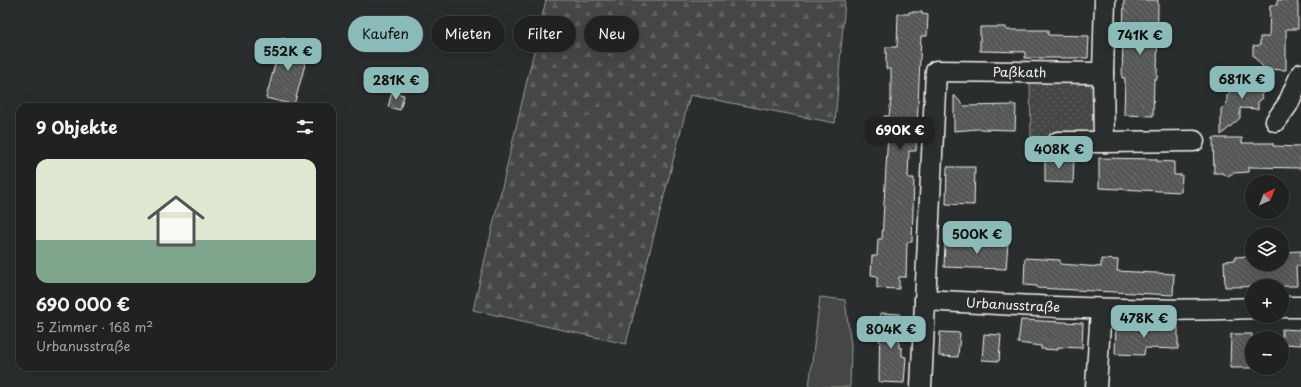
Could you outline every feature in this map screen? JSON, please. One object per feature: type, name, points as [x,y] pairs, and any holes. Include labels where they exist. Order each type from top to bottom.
[{"type":"street","points":[[1104,142],[1103,74],[1105,0]]},
{"type":"street","name":"Paßkath","points":[[925,300],[936,71],[1103,74]]},
{"type":"street","points":[[1276,121],[1288,104],[1301,74]]},
{"type":"street","points":[[1058,142],[1194,141]]},
{"type":"street","points":[[921,387],[925,300]]},
{"type":"street","name":"Urbanusstraße","points":[[925,300],[1101,309],[1192,311],[1245,308]]},
{"type":"street","points":[[1289,307],[1301,307]]},
{"type":"street","points":[[1096,387],[1101,309]]},
{"type":"green space","points":[[546,0],[845,0],[835,123],[690,95],[626,344],[473,310],[534,52],[576,52],[576,16],[542,16]]},
{"type":"green space","points":[[1030,82],[1088,84],[1099,94],[1094,133],[1077,139],[1031,136]]},
{"type":"green space","points":[[820,297],[845,300],[851,346],[850,387],[809,387]]},
{"type":"building","points":[[1124,0],[1158,0],[1157,79],[1154,79],[1153,116],[1124,115],[1125,78],[1122,78]]},
{"type":"building","points":[[1277,0],[1297,0],[1298,6],[1298,29],[1286,29],[1286,70],[1265,69],[1253,56],[1253,46],[1260,45],[1260,37],[1269,37],[1270,5],[1277,5]]},
{"type":"building","points":[[909,12],[922,12],[922,14],[928,15],[927,36],[921,36],[916,151],[909,151],[908,178],[914,178],[912,242],[907,242],[906,277],[899,277],[899,289],[877,288],[877,276],[871,275],[872,256],[877,256],[878,239],[882,239],[888,132],[883,132],[884,116],[889,116],[891,99],[891,69],[886,69],[886,47],[897,47],[898,14],[909,14]]},
{"type":"building","points":[[980,27],[1006,27],[1006,30],[1048,30],[1048,35],[1089,36],[1088,58],[1025,58],[1025,52],[980,51]]},
{"type":"building","points":[[282,38],[310,46],[295,103],[286,103],[266,98]]},
{"type":"building","points":[[1251,77],[1269,77],[1269,86],[1261,95],[1263,98],[1258,102],[1258,109],[1240,108],[1240,118],[1221,135],[1221,109],[1227,103],[1227,95],[1231,91],[1231,84],[1250,84]]},
{"type":"building","points":[[392,92],[404,95],[400,110],[388,107]]},
{"type":"building","points":[[954,95],[964,106],[1016,105],[1015,130],[977,129],[954,131]]},
{"type":"building","points":[[1213,138],[1242,138],[1242,143],[1273,143],[1273,146],[1301,147],[1301,168],[1249,167],[1249,172],[1233,173],[1228,176],[1222,173],[1214,173]]},
{"type":"building","points":[[1045,157],[1074,158],[1073,183],[1045,182]]},
{"type":"building","points":[[1099,158],[1157,159],[1156,161],[1174,162],[1174,175],[1182,175],[1181,192],[1099,188]]},
{"type":"building","points":[[947,167],[975,167],[974,205],[946,204]]},
{"type":"building","points":[[968,240],[1008,242],[1006,269],[944,267],[945,243],[968,244]]},
{"type":"building","points":[[1301,251],[1301,266],[1296,266],[1297,286],[1289,286],[1289,279],[1245,279],[1245,287],[1225,287],[1224,261],[1235,260],[1235,257],[1245,256],[1245,271],[1289,271],[1289,252]]},
{"type":"building","points":[[1025,258],[1060,260],[1060,264],[1101,267],[1101,259],[1118,260],[1117,271],[1174,274],[1173,295],[1037,288],[1037,286],[1024,285]]},
{"type":"building","points":[[880,313],[900,314],[899,348],[902,348],[902,356],[906,357],[904,383],[880,382],[879,380]]},
{"type":"building","points":[[1021,320],[1083,323],[1082,348],[1058,347],[1058,350],[1041,349],[1041,346],[1018,343]]},
{"type":"building","points":[[1116,324],[1178,327],[1178,349],[1145,348],[1144,355],[1115,354]]},
{"type":"building","points":[[1282,329],[1301,330],[1301,345],[1289,344],[1289,331],[1282,331]]},
{"type":"building","points":[[940,332],[960,333],[958,357],[939,356]]},
{"type":"building","points":[[984,334],[1001,335],[999,361],[982,360]]},
{"type":"building","points":[[1231,334],[1245,334],[1245,368],[1230,368]]}]
